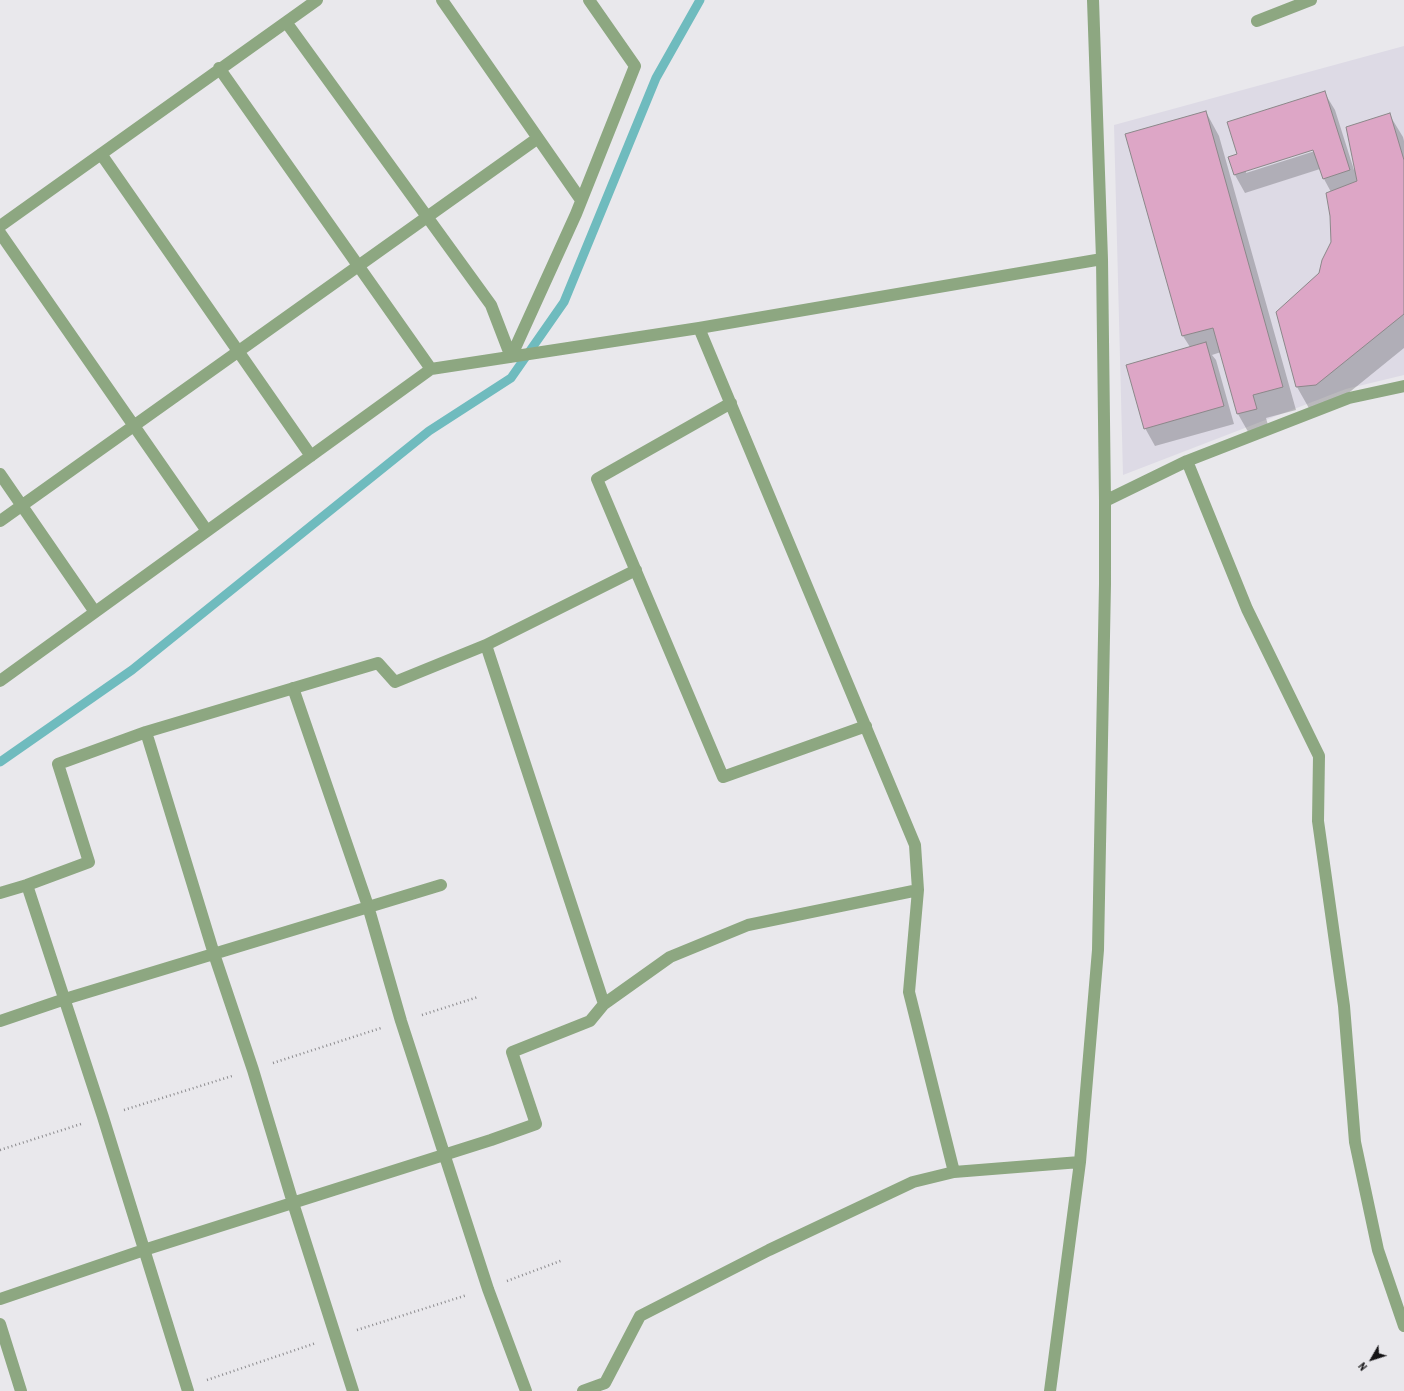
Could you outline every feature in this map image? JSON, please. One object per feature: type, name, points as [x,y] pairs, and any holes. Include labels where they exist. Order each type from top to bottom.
[{"type":"street","points":[[0,226],[219,68],[317,0]]},
{"type":"street","points":[[442,0],[581,200]]},
{"type":"street","points":[[511,357],[581,200],[635,66],[589,0]]},
{"type":"street","points":[[1050,1391],[1080,1162],[1098,950],[1105,584],[1105,501],[1102,259],[1093,0]]},
{"type":"street","points":[[1257,21],[1311,0]]},
{"type":"street","points":[[286,22],[491,305],[511,357]]},
{"type":"street","points":[[219,68],[431,369]]},
{"type":"street","points":[[0,521],[538,138]]},
{"type":"street","points":[[101,154],[311,456]]},
{"type":"street","points":[[0,233],[207,531]]},
{"type":"street","points":[[0,681],[431,369],[699,328],[1102,259]]},
{"type":"street","points":[[699,328],[915,845],[918,890],[909,992],[954,1172]]},
{"type":"street","points":[[1105,501],[1187,462],[1349,398],[1404,386]]},
{"type":"street","points":[[731,403],[597,479],[723,777],[866,726]]},
{"type":"street","points":[[1187,462],[1247,609],[1319,756],[1318,821],[1344,1006],[1355,1142],[1378,1250],[1404,1326]]},
{"type":"street","points":[[0,474],[95,612]]},
{"type":"street","points":[[0,893],[27,885],[89,862],[58,764],[146,732],[378,663],[395,682],[486,645],[636,570]]},
{"type":"street","points":[[486,645],[604,1004]]},
{"type":"street","points":[[293,688],[368,906],[401,1021],[488,1289],[526,1391]]},
{"type":"street","points":[[146,732],[214,954],[253,1070],[293,1203],[353,1391]]},
{"type":"street","points":[[27,885],[103,1117],[187,1389]]},
{"type":"street","points":[[0,1020],[368,906],[441,885]]},
{"type":"street","points":[[0,1299],[144,1250],[445,1155],[536,1124],[512,1052],[590,1021],[604,1004],[670,957],[748,925],[918,890]]},
{"type":"street","points":[[582,1391],[605,1383],[640,1316],[769,1250],[913,1182],[954,1172],[1080,1162]]},
{"type":"street","points":[[0,1324],[21,1391]]},
{"type":"path","points":[[187,1389],[336,1336],[488,1289],[564,1260]]},
{"type":"shaded area","points":[[1404,46],[1404,375],[1346,389],[1123,475],[1114,125]]},
{"type":"building","points":[[1325,91],[1350,170],[1323,179],[1313,150],[1234,175],[1228,157],[1237,154],[1227,122]]},
{"type":"building","points":[[1206,111],[1283,387],[1253,395],[1257,409],[1237,414],[1213,328],[1182,336],[1125,134]]},
{"type":"building","points":[[1390,113],[1404,160],[1404,314],[1316,385],[1296,387],[1276,312],[1319,273],[1322,260],[1331,242],[1330,216],[1326,193],[1357,181],[1346,127]]},
{"type":"building","points":[[1206,342],[1224,406],[1144,429],[1126,365]]},
{"type":"waterway","points":[[0,762],[132,670],[429,431],[511,378],[564,302],[656,78],[700,0]]}]
